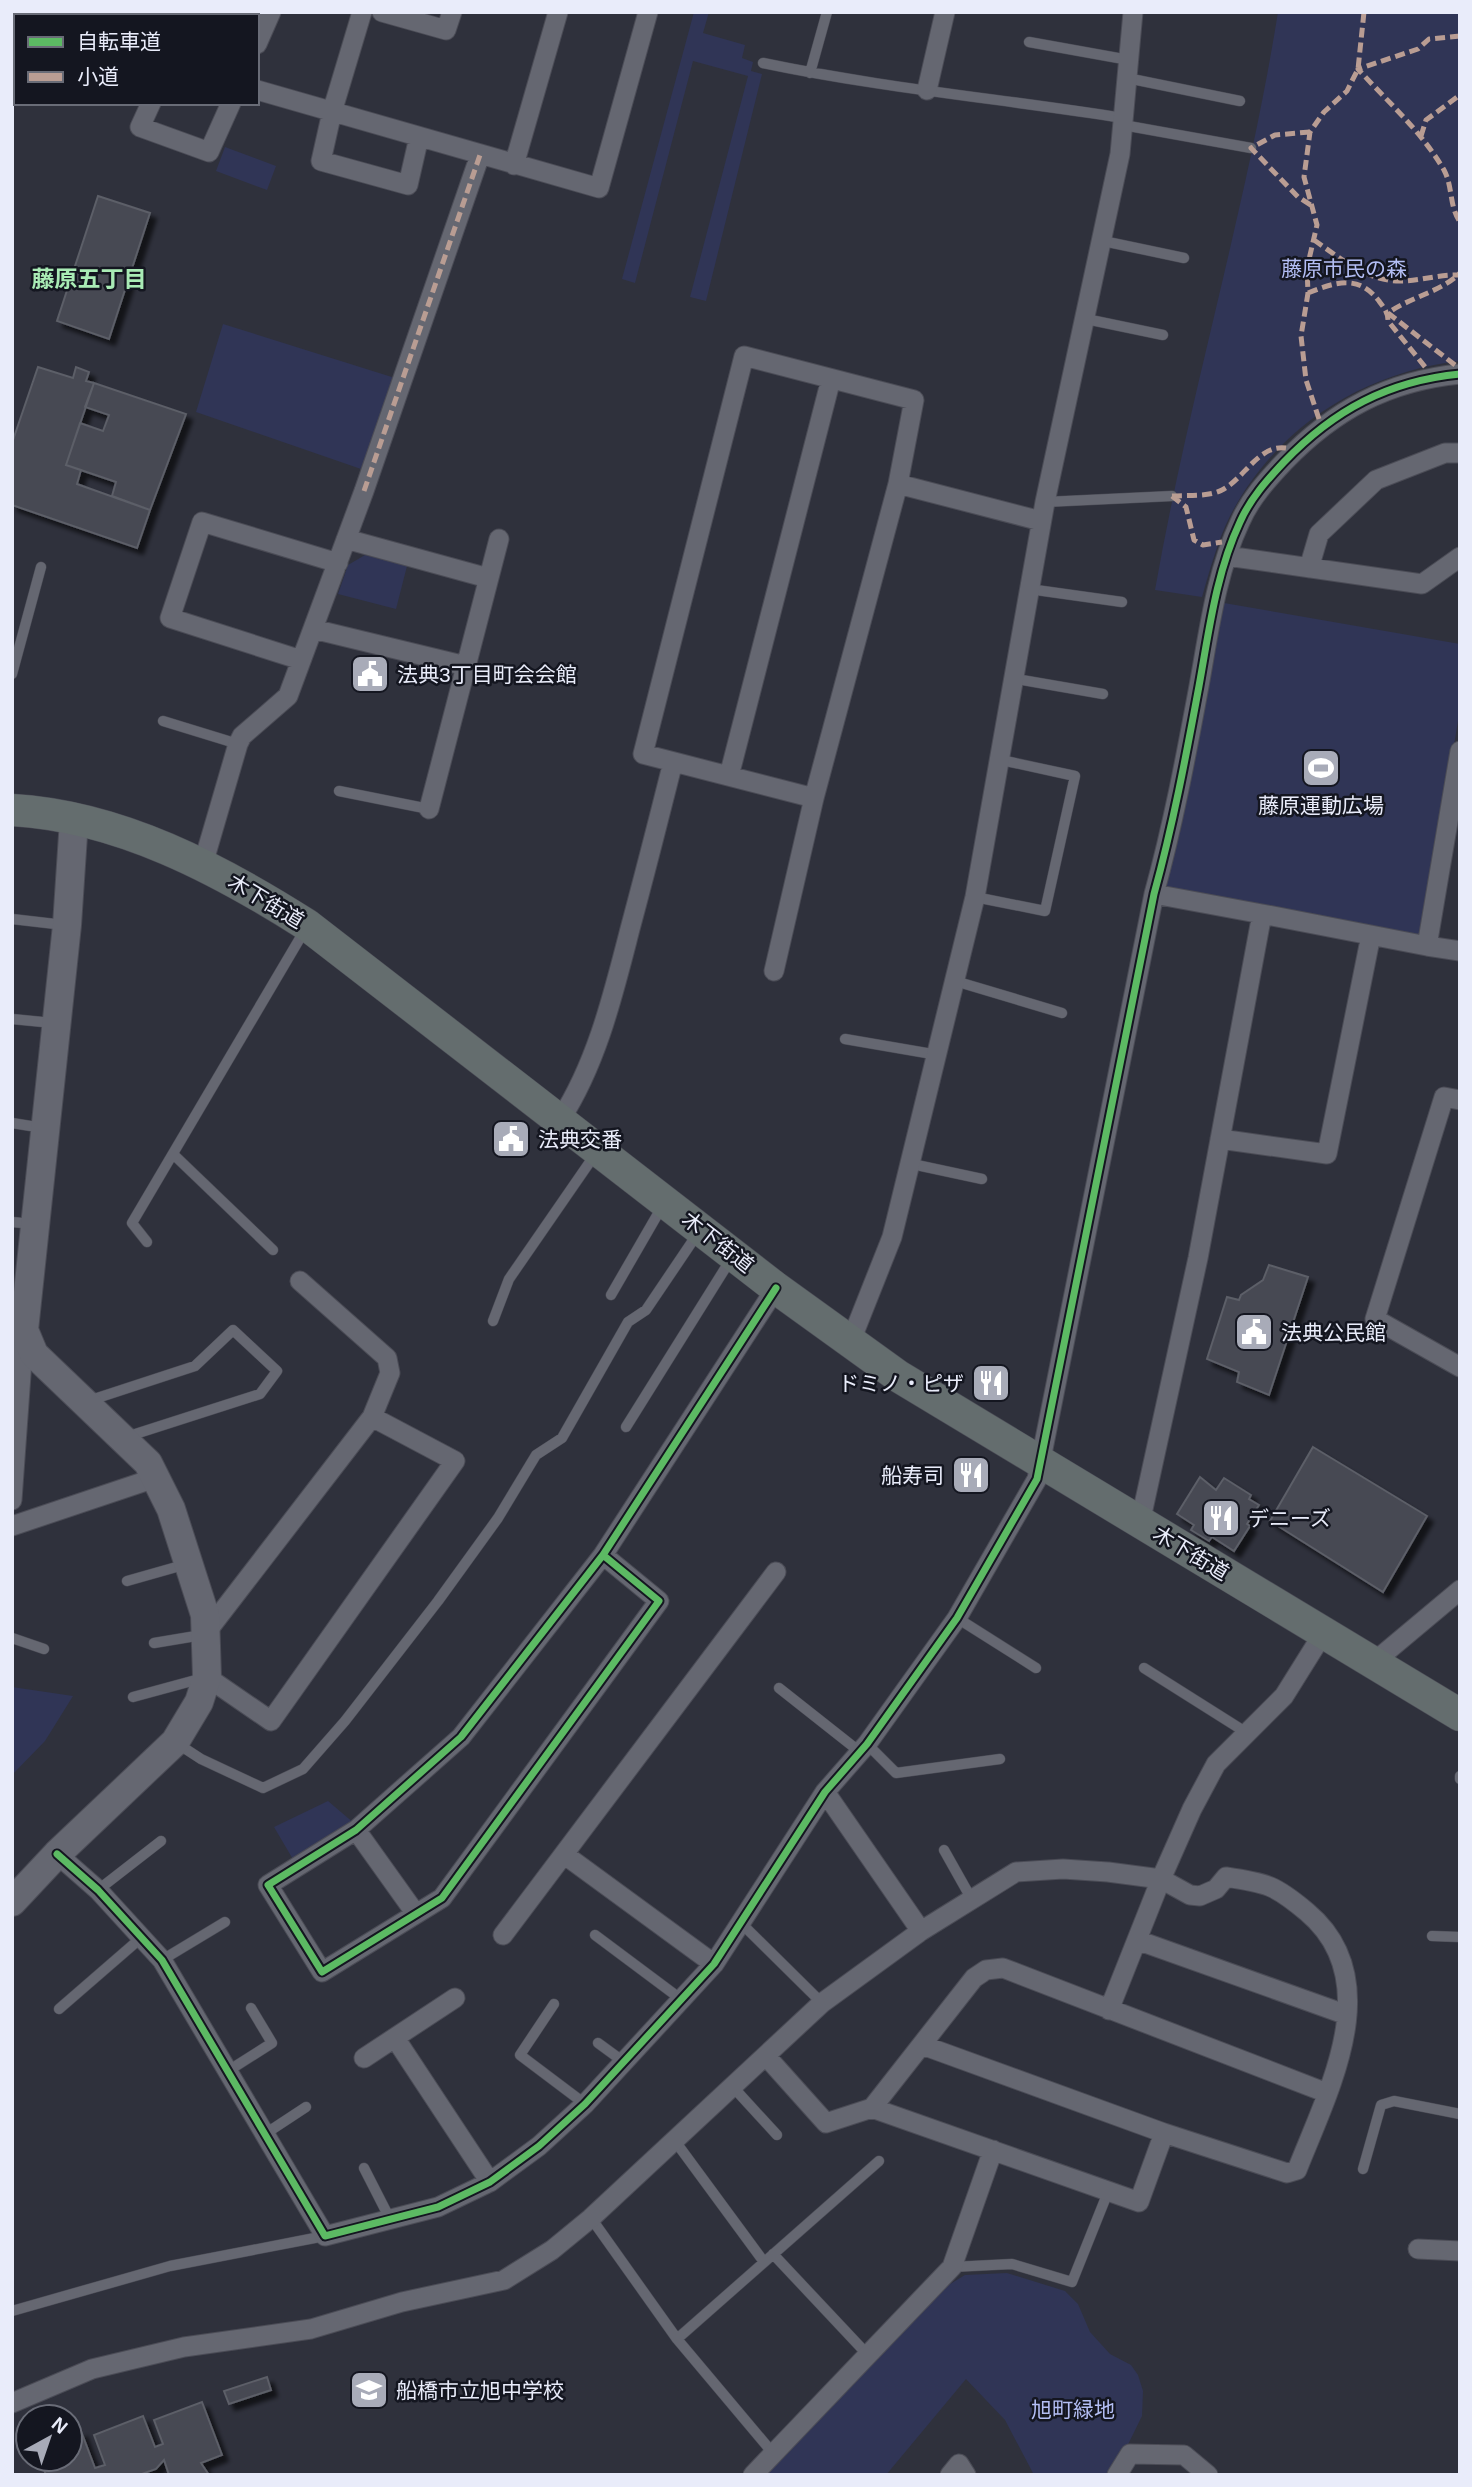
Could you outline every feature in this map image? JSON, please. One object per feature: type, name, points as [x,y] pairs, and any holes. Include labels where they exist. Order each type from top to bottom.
[{"type":"main road","name":"木下街道","points":[[12,810],[74,820],[142,839],[203,864],[307,925],[850,1343],[1039,1463],[1460,1715]]},
{"type":"street","points":[[259,39],[271,12]]},
{"type":"street","points":[[362,12],[332,112],[321,161],[408,185],[419,137]]},
{"type":"street","points":[[382,12],[446,30],[452,12]]},
{"type":"street","points":[[514,165],[558,12]]},
{"type":"street","points":[[259,91],[599,188],[648,12]]},
{"type":"street","points":[[927,90],[945,12]]},
{"type":"street","points":[[850,1343],[892,1237],[912,1164],[975,897],[1016,679],[1043,512],[1120,154],[1133,12]]},
{"type":"street","points":[[150,105],[140,127],[209,152],[230,105]]},
{"type":"street","points":[[203,864],[237,744],[242,736],[288,695],[364,491],[480,155]]},
{"type":"street","points":[[775,971],[814,798],[898,484],[914,400],[744,356],[643,754],[814,798]]},
{"type":"street","points":[[57,1854],[98,1890],[162,1960],[325,2236],[438,2207],[490,2182],[539,2146],[585,2104],[714,1964],[825,1792],[864,1748],[957,1618],[1037,1479],[1154,894],[1174,823],[1214,601],[1241,518],[1273,474],[1321,427],[1352,405],[1378,392],[1429,377],[1460,374]]},
{"type":"street","points":[[729,776],[831,379]]},
{"type":"street","points":[[1309,568],[1319,534],[1376,480],[1445,453],[1460,453]]},
{"type":"street","points":[[898,484],[1043,512]]},
{"type":"street","points":[[301,660],[170,618],[202,522],[338,563]]},
{"type":"street","points":[[429,809],[499,539]]},
{"type":"street","points":[[346,540],[488,578]]},
{"type":"street","points":[[1227,556],[1422,584],[1460,557]]},
{"type":"street","points":[[313,629],[466,666]]},
{"type":"street","points":[[1427,946],[1460,751]]},
{"type":"street","points":[[560,1120],[574,1098],[597,1048],[617,983],[673,762]]},
{"type":"street","points":[[12,1500],[23,1223],[43,1128],[67,925],[74,820]]},
{"type":"street","points":[[1154,894],[1460,951]]},
{"type":"street","points":[[1140,1523],[1220,1139],[1262,914]]},
{"type":"street","points":[[1220,1139],[1326,1154],[1371,935]]},
{"type":"street","points":[[1459,1365],[1375,1319],[1444,1097],[1460,1100]]},
{"type":"street","points":[[205,1634],[372,1417],[390,1373],[387,1358],[300,1281]]},
{"type":"street","points":[[603,1555],[659,1601],[442,1898],[322,1972],[268,1885],[356,1830],[461,1737],[603,1555],[776,1288]]},
{"type":"street","points":[[12,1902],[57,1854],[175,1742],[200,1702],[207,1677],[205,1615],[171,1509],[148,1463],[34,1354],[18,1330]]},
{"type":"street","points":[[207,1677],[271,1721],[455,1461],[372,1417]]},
{"type":"street","points":[[12,1526],[155,1478]]},
{"type":"street","points":[[503,1935],[776,1572]]},
{"type":"street","points":[[1374,1662],[1460,1590]]},
{"type":"street","points":[[1109,2010],[1160,1879],[1216,1764],[1284,1696],[1324,1632]]},
{"type":"street","points":[[825,1792],[921,1931]]},
{"type":"street","points":[[356,1830],[416,1914]]},
{"type":"street","points":[[565,1856],[714,1964]]},
{"type":"street","points":[[12,2403],[92,2369],[184,2347],[311,2329],[402,2302],[504,2280],[552,2250],[591,2218],[822,2003],[921,1931],[1016,1872],[1063,1869],[1160,1879],[1190,1895],[1200,1896],[1216,1889],[1226,1877],[1269,1884],[1283,1892],[1315,1919],[1339,1950],[1345,1970],[1347,2015],[1344,2040],[1297,2170],[1287,2173],[1164,2133],[922,2045]]},
{"type":"street","points":[[1137,1940],[1347,2015]]},
{"type":"street","points":[[766,2056],[826,2123],[872,2108],[974,1978],[986,1970],[1003,1968],[1327,2093]]},
{"type":"street","points":[[364,2058],[455,1998]]},
{"type":"street","points":[[395,2038],[490,2182]]},
{"type":"street","points":[[872,2108],[1139,2202],[1164,2133]]},
{"type":"street","points":[[753,2475],[866,2353],[952,2267],[993,2150]]},
{"type":"street","points":[[1418,2249],[1460,2251]]},
{"type":"street","points":[[1117,2475],[1130,2454],[1184,2455],[1208,2475]]},
{"type":"street","points":[[950,2475],[960,2464],[966,2475]]},
{"type":"lane","points":[[810,72],[827,12]]},
{"type":"lane","points":[[1029,42],[1240,101]]},
{"type":"lane","points":[[764,62],[849,81],[927,90],[1123,122],[1251,148]]},
{"type":"lane","points":[[1102,241],[1184,258]]},
{"type":"lane","points":[[1086,319],[1163,335]]},
{"type":"lane","points":[[1043,512],[1172,496]]},
{"type":"lane","points":[[12,674],[41,568]]},
{"type":"lane","points":[[1029,589],[1122,602]]},
{"type":"lane","points":[[1016,679],[1104,694]]},
{"type":"lane","points":[[163,720],[237,744]]},
{"type":"lane","points":[[975,897],[1045,911],[1075,776],[1001,760]]},
{"type":"lane","points":[[339,791],[429,809]]},
{"type":"lane","points":[[12,919],[67,925]]},
{"type":"lane","points":[[147,1242],[132,1223],[307,925]]},
{"type":"lane","points":[[956,981],[1062,1013]]},
{"type":"lane","points":[[12,1019],[54,1023]]},
{"type":"lane","points":[[845,1038],[938,1055]]},
{"type":"lane","points":[[12,1123],[43,1128]]},
{"type":"lane","points":[[493,1321],[509,1279],[598,1150]]},
{"type":"lane","points":[[173,1154],[273,1250]]},
{"type":"lane","points":[[912,1164],[982,1179]]},
{"type":"lane","points":[[611,1295],[665,1202]]},
{"type":"lane","points":[[175,1742],[201,1759],[263,1788],[303,1769],[438,1601],[498,1518],[536,1455],[562,1438],[628,1322],[646,1310],[701,1228]]},
{"type":"lane","points":[[626,1427],[734,1255]]},
{"type":"lane","points":[[85,1402],[195,1366],[233,1330],[277,1371],[260,1394],[122,1438]]},
{"type":"lane","points":[[127,1581],[187,1564]]},
{"type":"lane","points":[[957,1618],[1036,1668]]},
{"type":"lane","points":[[154,1643],[205,1634]]},
{"type":"lane","points":[[12,1638],[44,1649]]},
{"type":"lane","points":[[1144,1668],[1247,1733]]},
{"type":"lane","points":[[133,1697],[207,1677]]},
{"type":"lane","points":[[779,1688],[896,1773],[1000,1759]]},
{"type":"lane","points":[[98,1890],[161,1841]]},
{"type":"lane","points":[[944,1850],[971,1898]]},
{"type":"lane","points":[[162,1960],[225,1922]]},
{"type":"lane","points":[[741,1923],[822,2003]]},
{"type":"lane","points":[[595,1935],[682,2000]]},
{"type":"lane","points":[[1433,1936],[1460,1937]]},
{"type":"lane","points":[[59,2009],[142,1937]]},
{"type":"lane","points":[[554,2004],[520,2055],[585,2104]]},
{"type":"lane","points":[[228,2071],[272,2043],[251,2008]]},
{"type":"lane","points":[[598,2043],[624,2062]]},
{"type":"lane","points":[[733,2087],[776,2135]]},
{"type":"lane","points":[[1363,2169],[1381,2105],[1394,2101],[1460,2114]]},
{"type":"lane","points":[[265,2134],[306,2107]]},
{"type":"lane","points":[[675,2141],[764,2262]]},
{"type":"lane","points":[[677,2339],[878,2161]]},
{"type":"lane","points":[[364,2168],[390,2219]]},
{"type":"lane","points":[[952,2267],[1012,2264],[1072,2282],[1108,2192]]},
{"type":"lane","points":[[591,2218],[677,2339],[772,2452]]},
{"type":"lane","points":[[12,2311],[170,2266],[325,2236]]},
{"type":"lane","points":[[773,2254],[866,2353]]},
{"type":"green space","points":[[694,12],[709,12],[703,33],[745,45],[742,58],[753,62],[751,71],[762,74],[706,301],[690,297],[748,76],[693,61],[635,283],[622,279]]},
{"type":"green space","name":"藤原市民の森","points":[[1278,12],[1460,12],[1460,361],[1389,377],[1356,392],[1297,431],[1271,456],[1230,516],[1202,597],[1155,590],[1184,445],[1250,157]]},
{"type":"green space","points":[[225,147],[276,166],[267,190],[216,171]]},
{"type":"green space","points":[[223,324],[395,378],[361,469],[196,412]]},
{"type":"green space","points":[[365,555],[407,566],[396,609],[338,594],[348,565]]},
{"type":"green space","name":"藤原運動広場","points":[[1224,603],[1460,644],[1460,709],[1422,937],[1165,888],[1181,828]]},
{"type":"green space","points":[[12,1687],[73,1696],[45,1741],[12,1775]]},
{"type":"green space","points":[[328,1801],[355,1824],[294,1861],[274,1827]]},
{"type":"green space","name":"旭町緑地","points":[[1007,2273],[1065,2291],[1078,2304],[1090,2332],[1110,2354],[1131,2365],[1138,2375],[1143,2391],[1142,2416],[1113,2475],[1034,2475],[1005,2420],[966,2379],[886,2475],[765,2475],[937,2292],[965,2275]]},
{"type":"building","points":[[98,196],[150,213],[109,339],[57,321]]},
{"type":"building","points":[[38,367],[73,378],[76,367],[89,372],[86,381],[94,383],[66,465],[81,470],[77,484],[150,510],[137,548],[12,505],[12,443]]},
{"type":"building","points":[[94,383],[186,414],[150,510],[112,496],[116,482],[66,465],[80,423],[103,431],[109,415],[85,407]]},
{"type":"building","points":[[1269,1265],[1308,1277],[1269,1395],[1237,1382],[1239,1372],[1207,1359],[1227,1297],[1239,1300],[1241,1295],[1263,1280]]},
{"type":"building","points":[[1313,1447],[1427,1516],[1383,1592],[1270,1521]]},
{"type":"building","points":[[1200,1477],[1216,1490],[1224,1478],[1251,1495],[1249,1499],[1259,1505],[1247,1524],[1250,1526],[1234,1551],[1212,1537],[1209,1541],[1191,1530],[1194,1525],[1177,1514]]},
{"type":"building","points":[[267,2377],[271,2390],[229,2404],[224,2391]]},
{"type":"building","points":[[202,2402],[222,2455],[201,2463],[209,2475],[169,2475],[164,2460],[156,2469],[139,2475],[46,2475],[45,2473],[84,2473],[84,2439],[95,2468],[105,2465],[94,2435],[143,2416],[155,2447],[163,2444],[154,2420]]},
{"type":"marked path","points":[[1319,419],[1306,380],[1301,336],[1308,293],[1307,268],[1317,225],[1304,177],[1310,132],[1324,112],[1347,91],[1358,69],[1364,12]]},
{"type":"marked path","points":[[1460,36],[1429,39],[1418,49],[1358,69],[1415,130],[1435,156],[1447,176],[1454,210],[1460,222]]},
{"type":"marked path","points":[[1421,136],[1426,120],[1460,95]]},
{"type":"marked path","points":[[1310,132],[1275,135],[1251,148],[1298,197],[1314,207]]},
{"type":"marked path","points":[[364,491],[480,155]]},
{"type":"marked path","points":[[1314,240],[1355,268],[1377,278],[1401,281],[1460,275]]},
{"type":"marked path","points":[[1455,365],[1388,313],[1444,285],[1460,273]]},
{"type":"marked path","points":[[1308,293],[1346,283],[1355,284],[1371,292],[1379,301],[1388,321],[1426,368]]},
{"type":"marked path","points":[[1172,496],[1205,495],[1222,490],[1268,451],[1286,448]]},
{"type":"marked path","points":[[1172,496],[1186,507],[1194,540],[1203,545],[1222,542]]},
{"type":"cycle path","points":[[57,1854],[98,1890],[162,1960],[325,2236],[438,2207],[490,2182],[539,2146],[585,2104],[714,1964],[825,1792],[867,1744],[957,1618],[1037,1479],[1154,894],[1184,764],[1214,602],[1225,561],[1244,514],[1259,490],[1284,462],[1322,427],[1343,413],[1364,401],[1409,383],[1460,374]]},
{"type":"cycle path","points":[[603,1555],[659,1601],[442,1898],[322,1972],[268,1885],[356,1830],[461,1737],[603,1555],[776,1288]]},
{"type":"place","name":"法典3丁目町会会館","points":[[370,674]]},
{"type":"place","name":"藤原運動広場","points":[[1321,768]]},
{"type":"place","name":"法典交番","points":[[511,1139]]},
{"type":"place","name":"法典公民館","points":[[1254,1332]]},
{"type":"place","name":"ドミノ・ピザ","points":[[991,1383]]},
{"type":"place","name":"船寿司","points":[[971,1475]]},
{"type":"place","name":"デニーズ","points":[[1221,1518]]},
{"type":"place","name":"船橋市立旭中学校","points":[[369,2390]]},
{"type":"district","name":"藤原五丁目","points":[[89,279]]}]
